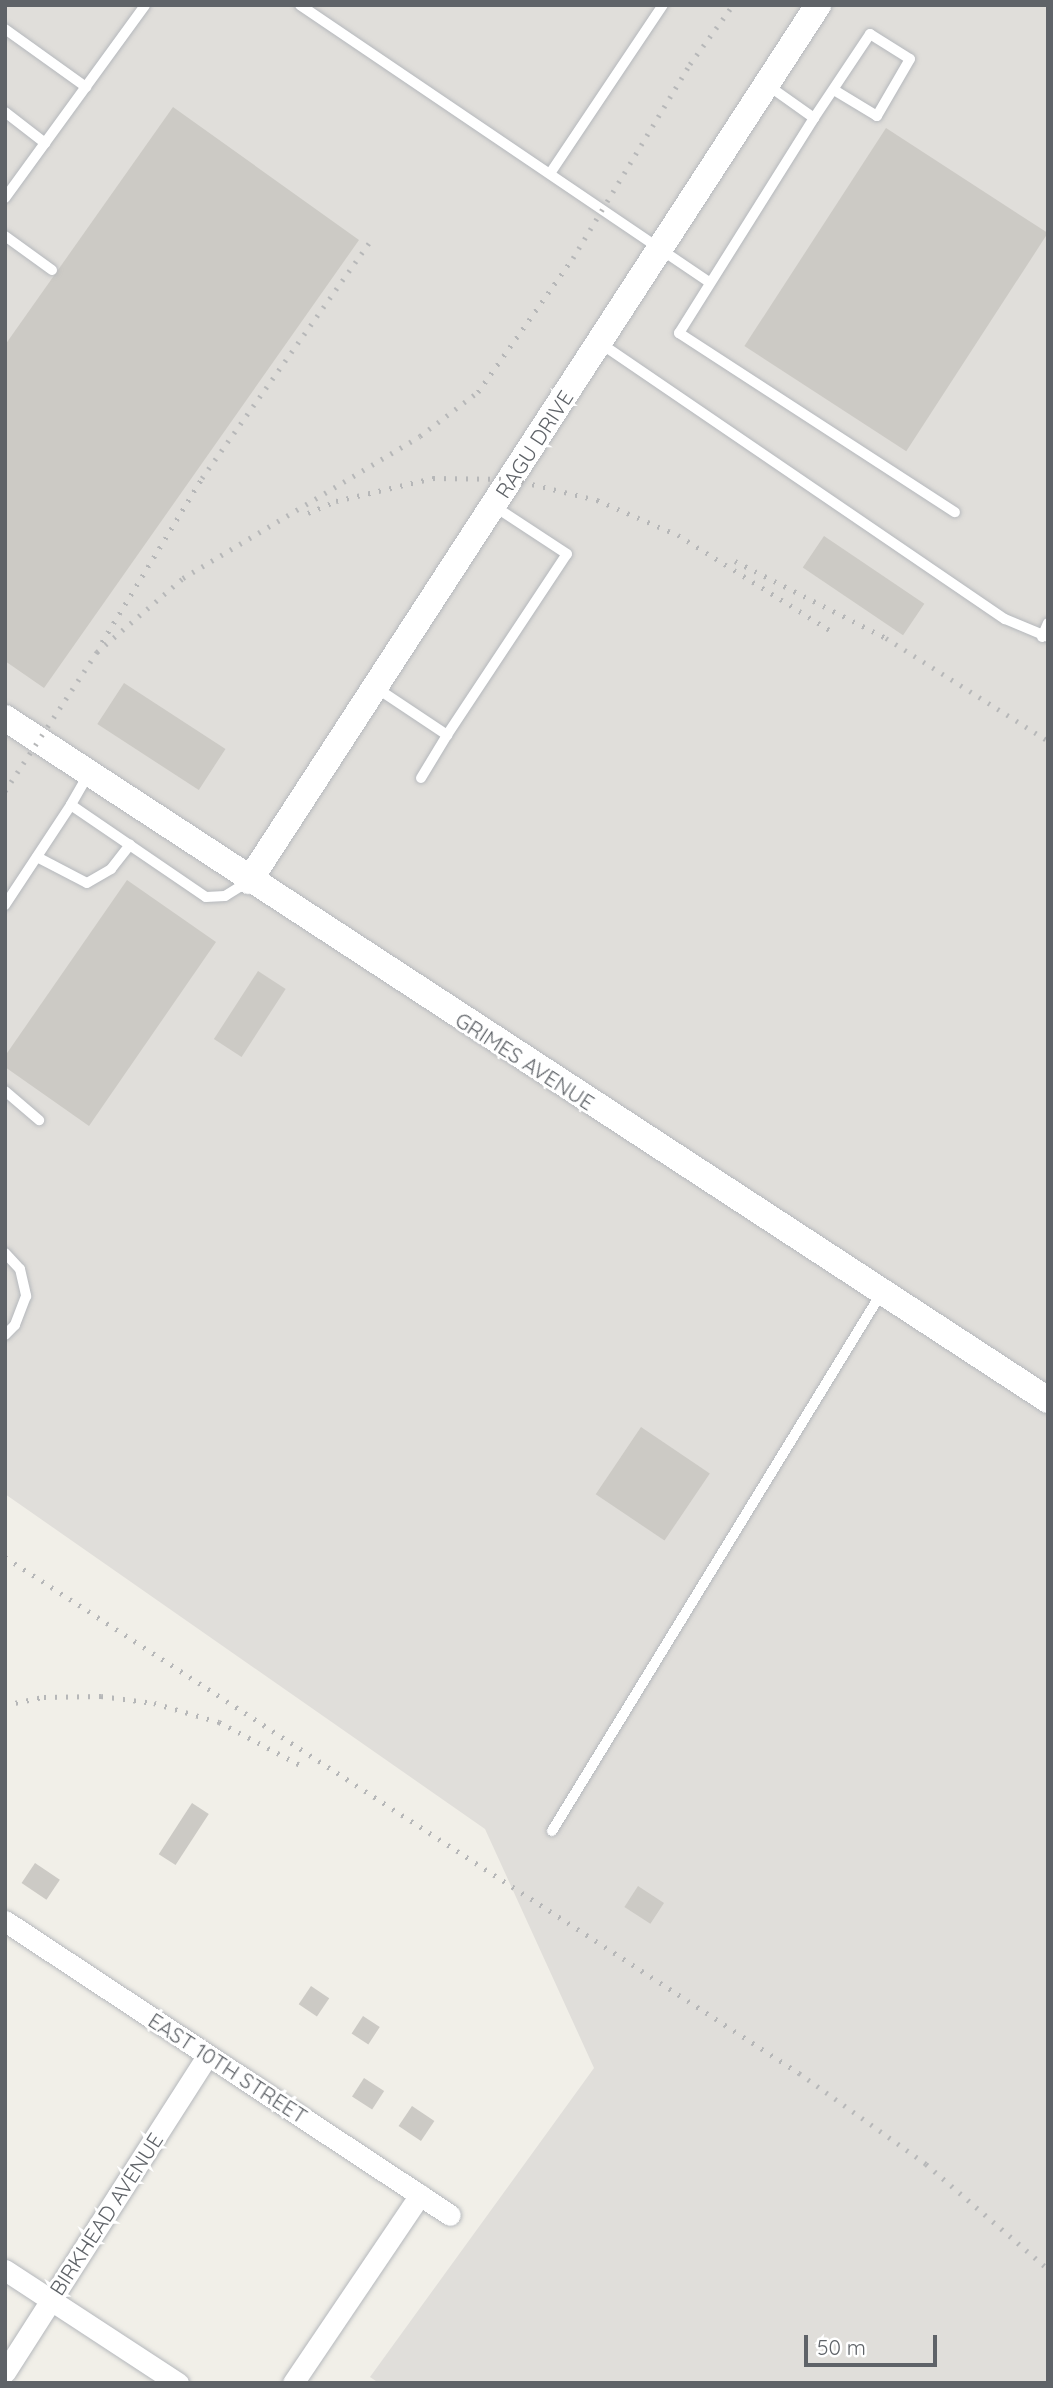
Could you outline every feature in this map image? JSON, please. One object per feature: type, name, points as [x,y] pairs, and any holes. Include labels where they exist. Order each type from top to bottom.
[{"type":"street","name":"RAGU DRIVE","points":[[248,881],[818,5]]},
{"type":"street","name":"GRIMES AVENUE","points":[[5,718],[248,881],[1048,1400]]},
{"type":"street","name":"EAST 10TH STREET","points":[[5,1921],[450,2215]]},
{"type":"street","name":"BIRKHEAD AVENUE","points":[[5,2372],[207,2056]]},
{"type":"street","points":[[293,2383],[420,2196]]},
{"type":"street","points":[[5,2270],[178,2383]]},
{"type":"lane","points":[[5,198],[145,5]]},
{"type":"lane","points":[[300,5],[551,172],[710,283]]},
{"type":"lane","points":[[551,172],[663,5]]},
{"type":"lane","points":[[5,29],[86,87]]},
{"type":"lane","points":[[834,90],[877,116],[910,59],[870,34],[814,118],[679,333],[955,512]]},
{"type":"lane","points":[[766,84],[814,118]]},
{"type":"lane","points":[[5,112],[46,143]]},
{"type":"lane","points":[[5,236],[52,270]]},
{"type":"lane","points":[[600,343],[1005,619],[1045,637],[1048,623]]},
{"type":"lane","points":[[421,778],[568,554],[494,506]]},
{"type":"lane","points":[[375,687],[447,735]]},
{"type":"lane","points":[[5,905],[88,775]]},
{"type":"lane","points":[[71,805],[206,897],[225,896],[248,881]]},
{"type":"lane","points":[[37,857],[87,883],[111,869],[130,845]]},
{"type":"lane","points":[[5,1091],[39,1120]]},
{"type":"lane","points":[[5,1253],[20,1269],[26,1296],[15,1325],[5,1335]]},
{"type":"lane","points":[[552,1831],[882,1292]]},
{"type":"shaded area","points":[[5,5],[1048,5],[1048,2383],[379,2383],[370,2377],[594,2068],[485,1829],[5,1494]]},
{"type":"building","points":[[173,107],[359,240],[44,688],[5,661],[5,345]]},
{"type":"building","points":[[886,128],[1048,233],[906,451],[744,346]]},
{"type":"building","points":[[824,536],[924,604],[903,635],[803,568]]},
{"type":"building","points":[[124,683],[225,749],[199,790],[97,724]]},
{"type":"building","points":[[127,880],[216,942],[89,1126],[5,1067],[5,1056]]},
{"type":"building","points":[[258,971],[286,989],[242,1057],[214,1039]]},
{"type":"building","points":[[641,1427],[710,1473],[665,1541],[596,1494]]},
{"type":"building","points":[[192,1803],[209,1814],[176,1865],[159,1854]]},
{"type":"building","points":[[35,1863],[60,1880],[46,1900],[22,1883]]},
{"type":"building","points":[[638,1886],[664,1903],[650,1924],[624,1907]]},
{"type":"building","points":[[311,1986],[329,1998],[317,2017],[299,2004]]},
{"type":"building","points":[[363,2016],[380,2027],[368,2045],[352,2034]]},
{"type":"building","points":[[364,2078],[384,2091],[372,2110],[352,2096]]},
{"type":"building","points":[[412,2106],[434,2121],[421,2141],[399,2126]]},
{"type":"railway","points":[[5,791],[97,652],[183,578],[420,436],[478,392],[573,258],[690,64],[733,5]]},
{"type":"railway","points":[[102,642],[202,478],[374,236]]},
{"type":"railway","points":[[308,513],[336,501],[433,478],[511,479],[597,500],[678,535],[831,631]]},
{"type":"railway","points":[[735,561],[886,638],[1048,741]]},
{"type":"railway","points":[[5,1557],[799,2073],[926,2164],[1048,2269]]},
{"type":"railway","points":[[5,1705],[44,1697],[101,1696],[154,1703],[219,1722],[304,1767]]}]
